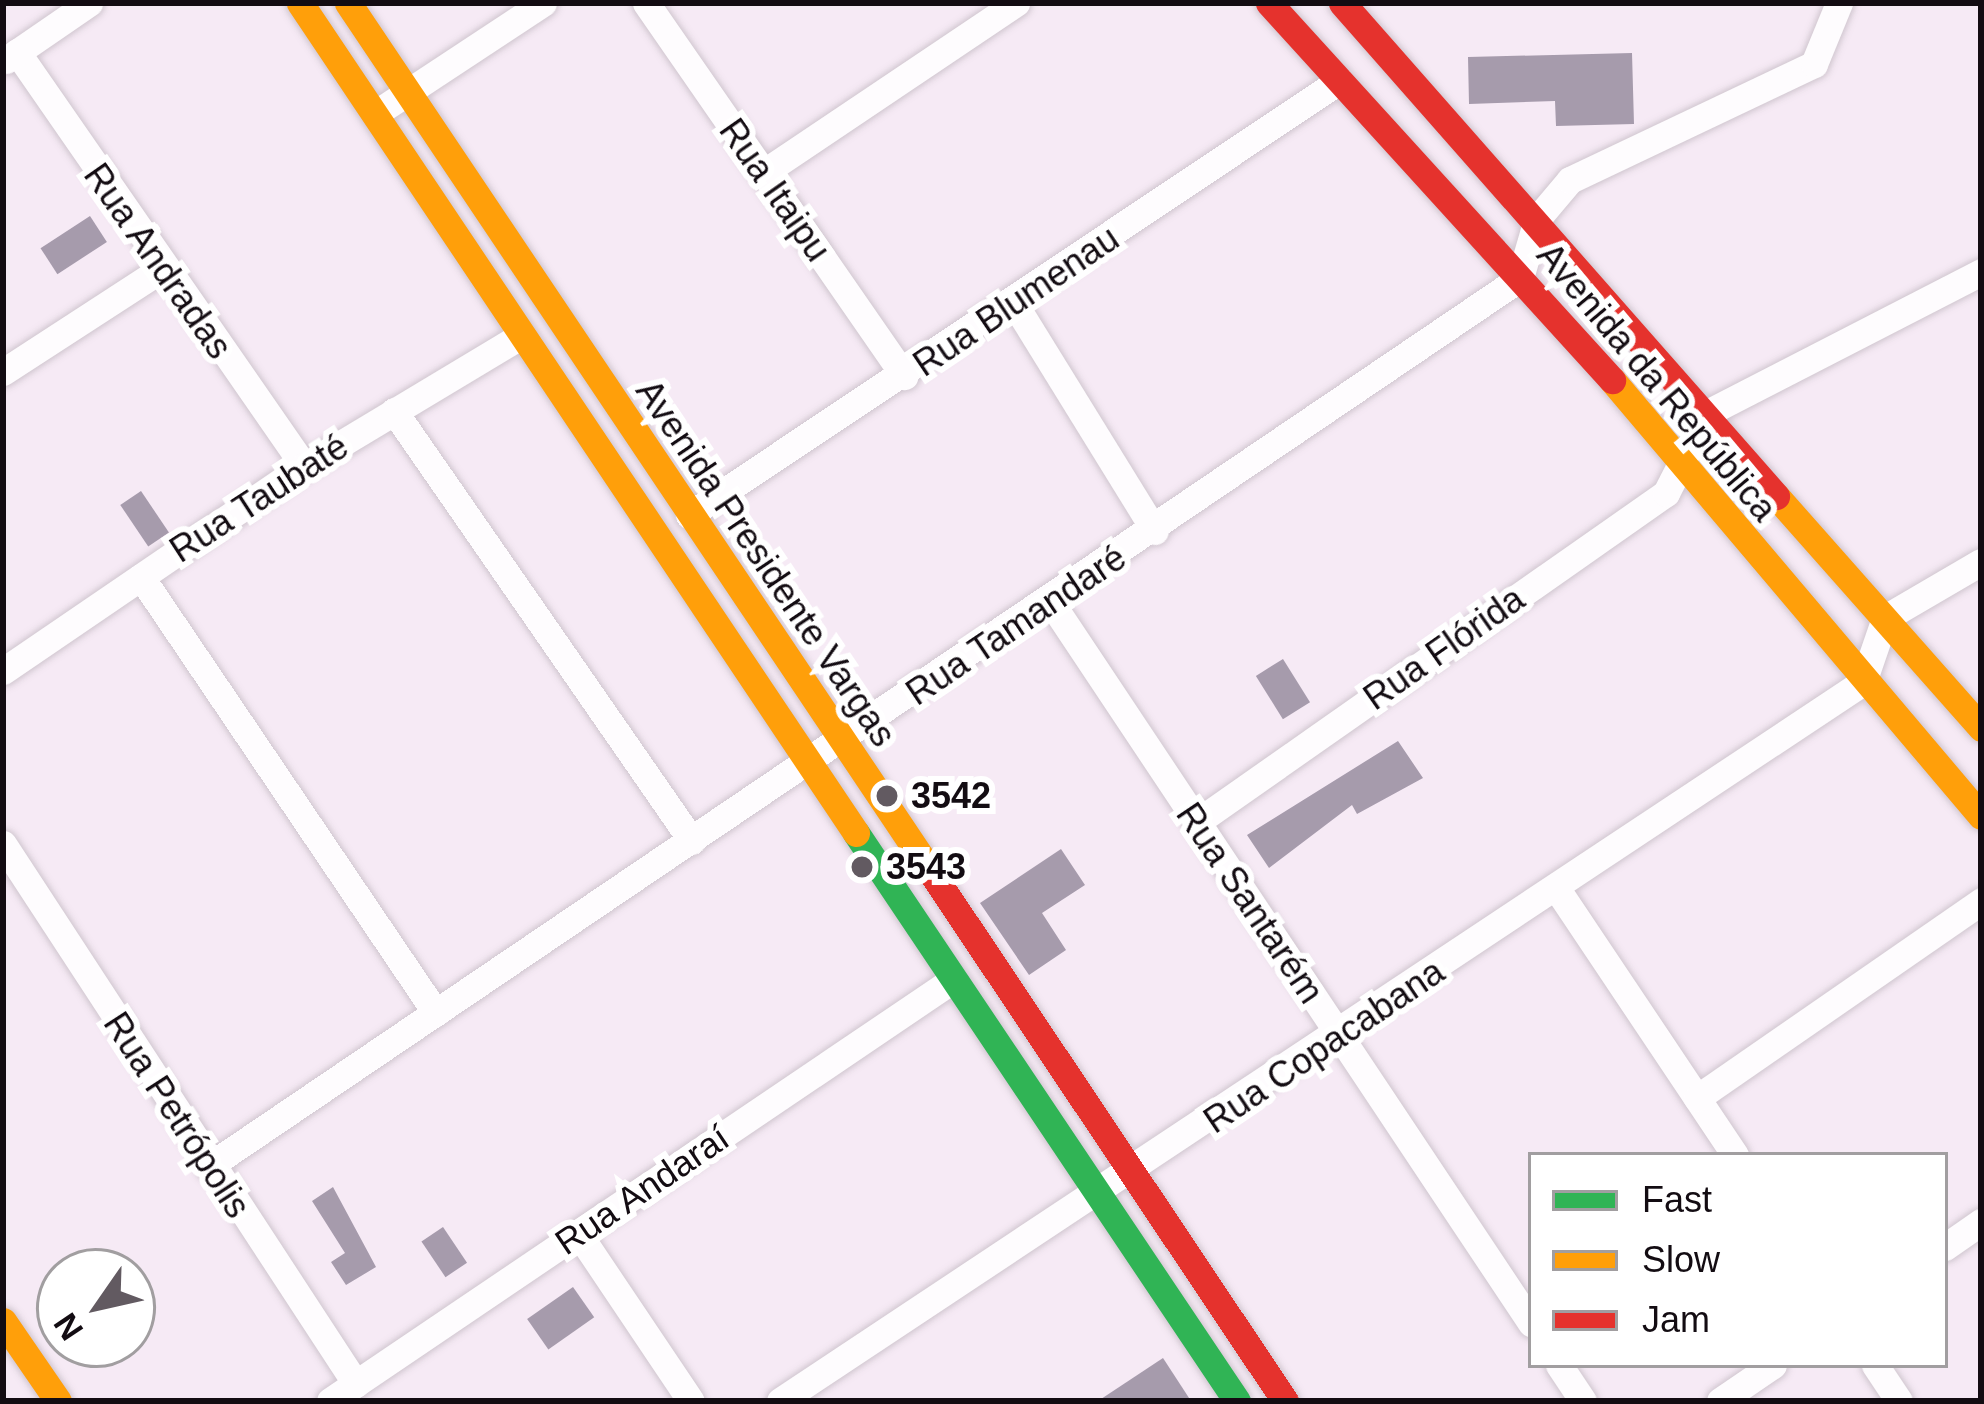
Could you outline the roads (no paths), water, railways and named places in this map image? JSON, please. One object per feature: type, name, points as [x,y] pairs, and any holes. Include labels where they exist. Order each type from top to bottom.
[{"type":"street","points":[[10,57],[89,3]]},
{"type":"street","name":"Avenida Presidente Vargas","points":[[300,3],[1237,1401]]},
{"type":"street","name":"Avenida Presidente Vargas","points":[[348,3],[1285,1401]]},
{"type":"street","points":[[376,113],[543,3]]},
{"type":"street","name":"Rua Itaipu","points":[[646,3],[904,376]]},
{"type":"street","points":[[763,173],[1016,3]]},
{"type":"street","name":"Avenida da República","points":[[1269,3],[1339,81],[1466,207],[1520,278],[1981,816]]},
{"type":"street","name":"Avenida da República","points":[[1342,3],[1981,728]]},
{"type":"street","points":[[1520,278],[1537,219],[1570,180],[1814,64],[1839,3]]},
{"type":"street","name":"Rua Andradas","points":[[10,57],[304,466]]},
{"type":"street","name":"Rua Blumenau","points":[[689,515],[1014,304],[1339,81]]},
{"type":"street","points":[[3,372],[160,270]]},
{"type":"street","points":[[1707,413],[1981,272]]},
{"type":"street","name":"Rua Tamandaré","points":[[209,1166],[1155,531],[1520,278]]},
{"type":"street","points":[[1014,304],[1155,531]]},
{"type":"street","name":"Rua Taubaté","points":[[3,671],[304,466],[522,335]]},
{"type":"street","points":[[394,412],[692,841]]},
{"type":"street","name":"Rua Flórida","points":[[1197,822],[1666,493],[1684,466],[1707,413]]},
{"type":"street","points":[[1862,682],[1886,618],[1981,562]]},
{"type":"street","points":[[141,577],[436,1013]]},
{"type":"street","name":"Rua Santarém","points":[[1050,602],[1528,1318]]},
{"type":"street","name":"Rua Copacabana","points":[[780,1401],[1100,1197],[1862,682]]},
{"type":"street","name":"Rua Petrópolis","points":[[3,844],[209,1166],[356,1384]]},
{"type":"street","points":[[1557,889],[1733,1152]]},
{"type":"street","points":[[1697,1098],[1981,901]]},
{"type":"street","name":"Rua Andaraí","points":[[330,1401],[954,979]]},
{"type":"street","points":[[1948,1245],[1981,1222]]},
{"type":"street","points":[[578,1234],[691,1401]]},
{"type":"street","points":[[3,1321],[58,1401]]},
{"type":"street","points":[[1561,1368],[1583,1401]]},
{"type":"street","points":[[1720,1401],[1769,1368]]},
{"type":"street","points":[[1877,1368],[1899,1401]]},
{"type":"place","name":"3542","points":[[887,796]]},
{"type":"place","name":"3543","points":[[862,867]]}]
